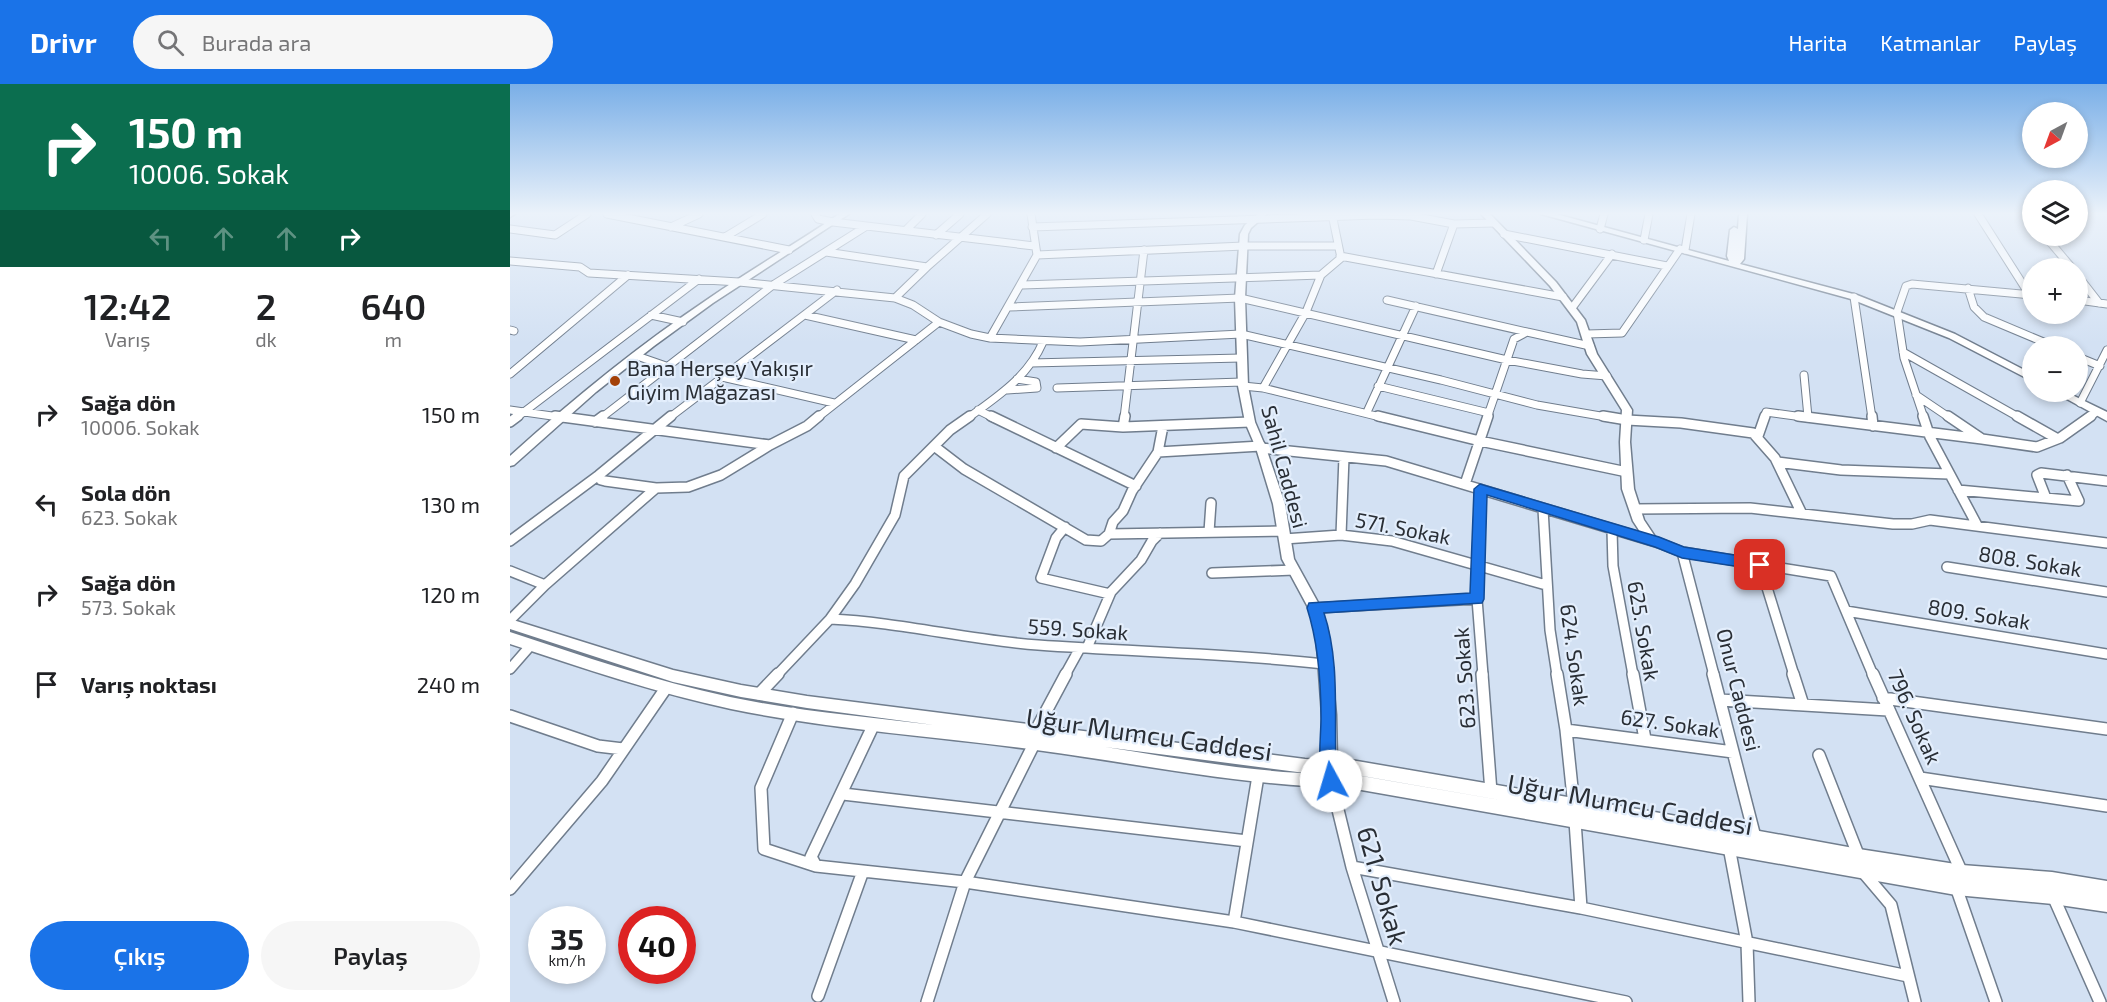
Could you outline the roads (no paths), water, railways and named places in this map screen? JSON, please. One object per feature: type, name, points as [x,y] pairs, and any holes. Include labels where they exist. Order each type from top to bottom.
[{"type":"street","points":[[510,462],[558,417],[637,356],[739,282],[778,257]]},
{"type":"street","points":[[595,422],[773,285],[818,257]]},
{"type":"street","points":[[859,257],[927,267]]},
{"type":"street","points":[[895,298],[939,257]]},
{"type":"street","points":[[990,338],[1036,257]]},
{"type":"street","points":[[1123,427],[1143,257]]},
{"type":"street","name":"Sahil Caddesi","points":[[1243,257],[1240,277],[1242,384],[1250,422],[1261,447],[1279,504],[1288,559],[1315,608],[1322,632],[1329,716],[1330,774]]},
{"type":"street","points":[[1263,388],[1306,312],[1321,275],[1339,257]]},
{"type":"street","points":[[1344,257],[1563,297]]},
{"type":"street","points":[[1436,274],[1442,257]]},
{"type":"street","points":[[1526,257],[1572,308],[1587,334],[1592,354],[1627,410],[1625,442],[1628,489],[1635,509],[1652,541]]},
{"type":"street","points":[[1572,308],[1610,257]]},
{"type":"street","points":[[1625,257],[1667,266]]},
{"type":"street","points":[[1587,334],[1622,333],[1667,266],[1676,257]]},
{"type":"street","points":[[1709,257],[1854,297],[1897,312],[1952,336],[2022,373]]},
{"type":"street","points":[[1732,257],[1736,264]]},
{"type":"street","points":[[1736,264],[1740,257]]},
{"type":"street","points":[[2006,257],[2022,280]]},
{"type":"street","points":[[510,261],[580,267],[589,273],[837,290],[895,298],[913,305],[939,322],[971,334],[990,338],[1042,342],[1241,334],[1496,393],[1537,405],[1628,420],[1681,423],[1753,433],[1758,436],[1777,462],[1802,514]]},
{"type":"street","points":[[510,374],[628,275]]},
{"type":"street","points":[[1022,285],[1138,283],[1321,275]]},
{"type":"street","points":[[510,422],[699,279]]},
{"type":"street","points":[[1977,525],[1928,433],[1903,352],[1897,312],[1906,286],[1927,284],[2022,293]]},
{"type":"street","points":[[2088,287],[2103,303]]},
{"type":"street","points":[[1968,288],[1974,307],[1984,317],[2030,336]]},
{"type":"street","points":[[510,541],[599,475],[654,429],[837,290]]},
{"type":"street","points":[[1854,297],[1873,426]]},
{"type":"street","points":[[1009,307],[1240,298],[1405,334],[1507,360],[1582,374],[1607,376]]},
{"type":"street","points":[[1387,300],[1590,346]]},
{"type":"street","points":[[2088,301],[2103,303]]},
{"type":"street","points":[[1367,412],[1416,306]]},
{"type":"street","points":[[651,315],[683,322]]},
{"type":"street","points":[[805,315],[916,340]]},
{"type":"street","points":[[599,475],[601,480],[605,481],[656,488],[688,487],[721,475],[770,445],[807,426],[939,322]]},
{"type":"street","points":[[1465,484],[1514,339],[1527,332]]},
{"type":"street","points":[[759,694],[830,619],[855,584],[890,525],[899,503],[900,487],[904,476],[950,430],[1007,390],[1039,353],[1042,342]]},
{"type":"street","points":[[2107,350],[2080,403],[2107,417]]},
{"type":"street","points":[[1903,352],[2056,438]]},
{"type":"street","points":[[637,356],[666,366]]},
{"type":"street","points":[[1031,363],[1242,358]]},
{"type":"street","points":[[2088,361],[2100,366]]},
{"type":"street","points":[[1804,375],[1808,417]]},
{"type":"street","points":[[722,377],[834,403]]},
{"type":"street","points":[[1007,390],[1037,388],[1036,382],[1017,380]]},
{"type":"street","points":[[1057,388],[1242,384],[1367,412],[1480,441],[1627,472]]},
{"type":"street","points":[[1378,386],[1489,413]]},
{"type":"street","points":[[1916,395],[1982,439]]},
{"type":"street","points":[[510,410],[770,445]]},
{"type":"street","points":[[978,410],[1136,486]]},
{"type":"street","points":[[1758,436],[1766,412],[2037,447],[2046,446],[2056,438],[2071,432],[2096,412]]},
{"type":"street","points":[[1056,448],[1082,424],[1123,427],[1250,422]]},
{"type":"street","points":[[1109,534],[1113,522],[1123,511],[1158,452],[1163,426]]},
{"type":"street","points":[[934,446],[964,469],[1065,527],[1056,538],[1041,578],[1110,594]]},
{"type":"street","points":[[1158,452],[1261,447],[1386,461],[1682,552],[1760,565],[1803,705]]},
{"type":"street","points":[[1341,535],[1344,457]]},
{"type":"street","points":[[1777,462],[1841,470],[1949,474]]},
{"type":"street","points":[[2046,498],[2037,475],[2041,473],[2107,481]]},
{"type":"street","points":[[1958,490],[2079,501],[2067,476]]},
{"type":"street","points":[[510,622],[545,585],[656,488]]},
{"type":"street","name":"623. Sokak","points":[[1480,489],[1477,599],[1491,792]]},
{"type":"street","points":[[1209,532],[1211,503]]},
{"type":"street","points":[[1635,509],[1731,507],[1893,524],[1912,524],[1930,520],[2107,543]]},
{"type":"street","name":"624. Sokak","points":[[1543,508],[1550,630],[1566,730],[1575,814],[1581,908]]},
{"type":"street","name":"571. Sokak","points":[[1065,527],[1091,542],[1101,541],[1109,534],[1209,532],[1341,535],[1392,540],[1546,585]]},
{"type":"street","name":"625. Sokak","points":[[1612,530],[1613,566],[1644,739]]},
{"type":"street","points":[[927,1002],[965,882],[1035,737],[1084,648],[1110,594],[1141,560],[1152,541],[1160,533]]},
{"type":"street","name":"Onur Caddesi","points":[[1682,552],[1755,837]]},
{"type":"street","name":"796. Sokak","points":[[1760,565],[1831,576],[1888,710],[1920,778],[1959,880],[1996,1002]]},
{"type":"street","name":"808. Sokak","points":[[1947,567],[2107,592]]},
{"type":"street","points":[[1212,573],[1294,570]]},
{"type":"street","points":[[510,571],[545,585]]},
{"type":"street","points":[[1315,608],[1477,599]]},
{"type":"street","name":"809. Sokak","points":[[1846,611],[2107,654]]},
{"type":"street","name":"559. Sokak","points":[[830,619],[871,621],[1019,644],[1281,659],[1324,664]]},
{"type":"street","name":"Uğur Mumcu Caddesi","points":[[510,622],[673,676],[759,694],[1035,737],[1258,776],[1330,774],[1351,767],[1491,792],[1575,814],[1729,847],[1860,864],[2107,904]]},
{"type":"street","name":"Uğur Mumcu Caddesi","points":[[510,638],[666,688],[732,703],[873,726],[1035,737],[1294,765],[1350,781],[1575,814],[1755,837],[1860,864]]},
{"type":"street","points":[[510,669],[531,645]]},
{"type":"street","points":[[510,889],[602,781],[666,688]]},
{"type":"street","points":[[1883,698],[2107,729]]},
{"type":"street","points":[[1720,700],[1888,710]]},
{"type":"street","points":[[793,713],[761,788],[764,849],[816,866],[965,882],[1234,922],[1626,1002]]},
{"type":"street","points":[[510,716],[598,746],[623,749]]},
{"type":"street","points":[[816,866],[811,857],[843,794],[873,726]]},
{"type":"street","name":"627. Sokak","points":[[1566,730],[1733,752]]},
{"type":"street","points":[[1819,755],[1860,864],[1891,905],[1915,1002]]},
{"type":"street","name":"621. Sokak","points":[[1330,774],[1352,867],[1376,951],[1394,1002]]},
{"type":"street","points":[[1234,922],[1258,776]]},
{"type":"street","points":[[1920,778],[2107,806]]},
{"type":"street","points":[[843,794],[999,813],[1097,821],[1247,841]]},
{"type":"street","points":[[1729,847],[1746,943],[1749,1002]]},
{"type":"street","points":[[1352,867],[1581,908],[1908,976]]},
{"type":"street","points":[[818,996],[862,871]]},
{"type":"street","name":"Uğur Mumcu Caddesi","points":[[1959,880],[2052,880],[2107,889]]},
{"type":"street","points":[[2053,896],[2100,1002]]},
{"type":"place","name":"Bana Herşey Yakışır Giyim Mağazası","points":[[615,381]]}]
